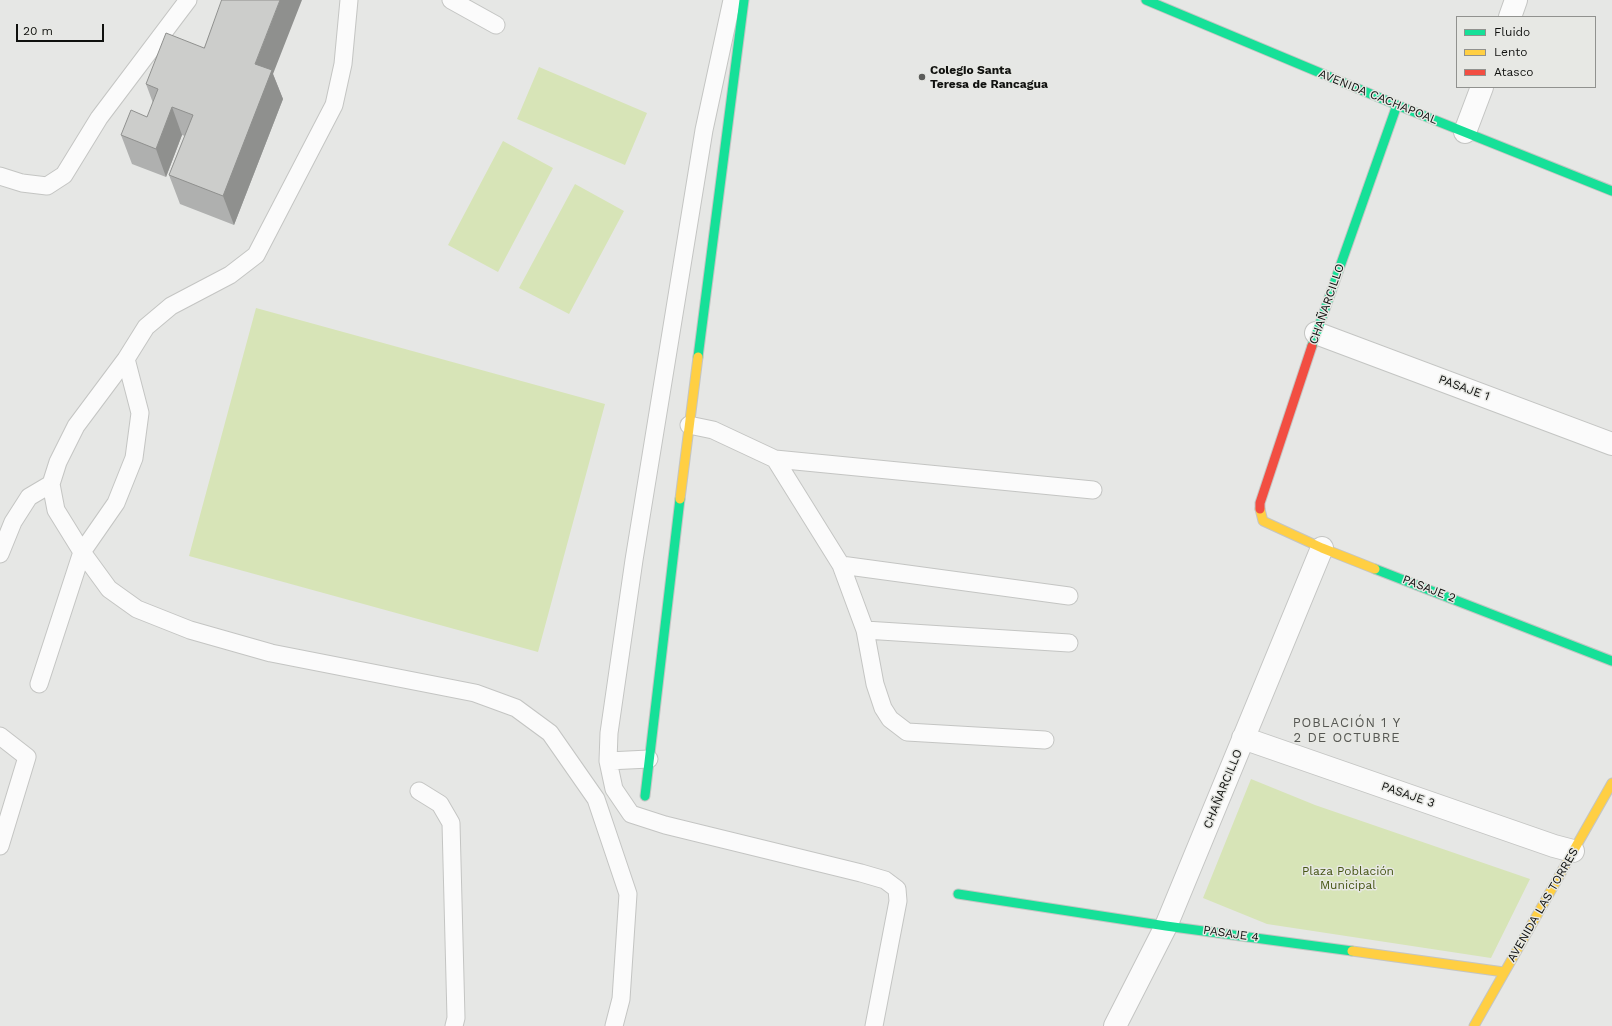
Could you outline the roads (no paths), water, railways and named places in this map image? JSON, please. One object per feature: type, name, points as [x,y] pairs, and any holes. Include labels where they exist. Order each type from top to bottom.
[{"type":"street","points":[[645,796],[689,425],[744,0]]},
{"type":"street","name":"AVENIDA CACHAPOAL","points":[[1146,0],[1397,105],[1612,191]]},
{"type":"street","points":[[1510,16],[1516,0]]},
{"type":"street","points":[[1465,132],[1482,88]]},
{"type":"street","name":"CHAÑARCILLO","points":[[1260,503],[1316,333],[1397,105]]},
{"type":"street","name":"PASAJE 1","points":[[1316,333],[1612,444]]},
{"type":"street","name":"PASAJE 2","points":[[1260,503],[1260,512],[1263,521],[1322,548],[1612,661]]},
{"type":"street","name":"CHAÑARCILLO","points":[[1115,1026],[1166,926],[1322,548]]},
{"type":"street","name":"PASAJE 3","points":[[1244,738],[1554,846],[1574,851]]},
{"type":"street","name":"AVENIDA LAS TORRES","points":[[1474,1026],[1612,783]]},
{"type":"street","name":"PASAJE 4","points":[[958,894],[1166,926],[1504,972]]},
{"type":"lane","points":[[0,176],[22,183],[47,186],[64,176],[99,118],[188,0]]},
{"type":"lane","points":[[349,0],[343,64],[334,105],[256,254],[230,276],[171,306],[146,327],[126,359],[76,426],[58,462],[51,484],[56,510],[82,552],[109,589],[137,609],[190,630],[271,653],[475,693],[516,708],[550,733],[596,799],[628,894],[620,999],[614,1026]]},
{"type":"lane","points":[[451,0],[496,25]]},
{"type":"lane","points":[[732,0],[704,130],[642,513],[612,714],[608,761],[614,789],[631,814],[666,825],[885,880],[897,889],[898,901],[874,1026]]},
{"type":"lane","points":[[39,684],[82,552],[116,503],[134,458],[140,413],[126,359]]},
{"type":"lane","points":[[689,425],[713,430],[775,459],[1093,490]]},
{"type":"lane","points":[[775,459],[841,565],[865,630],[875,684],[883,708],[890,719],[907,732],[1045,740]]},
{"type":"lane","points":[[0,554],[13,522],[29,498],[51,484]]},
{"type":"lane","points":[[841,565],[1070,596]]},
{"type":"lane","points":[[865,630],[1068,643]]},
{"type":"lane","points":[[0,736],[27,757],[0,846]]},
{"type":"lane","points":[[608,761],[649,759]]},
{"type":"lane","points":[[419,791],[440,804],[451,823],[456,1018],[454,1026]]},
{"type":"place","name":"Colegio Santa Teresa de Rancagua","points":[[922,77]]},
{"type":"district","name":"POBLACIÓN 1 Y 2 DE OCTUBRE","points":[[1347,730]]},
{"type":"park label","name":"Plaza Población Municipal","points":[[1348,878]]}]
